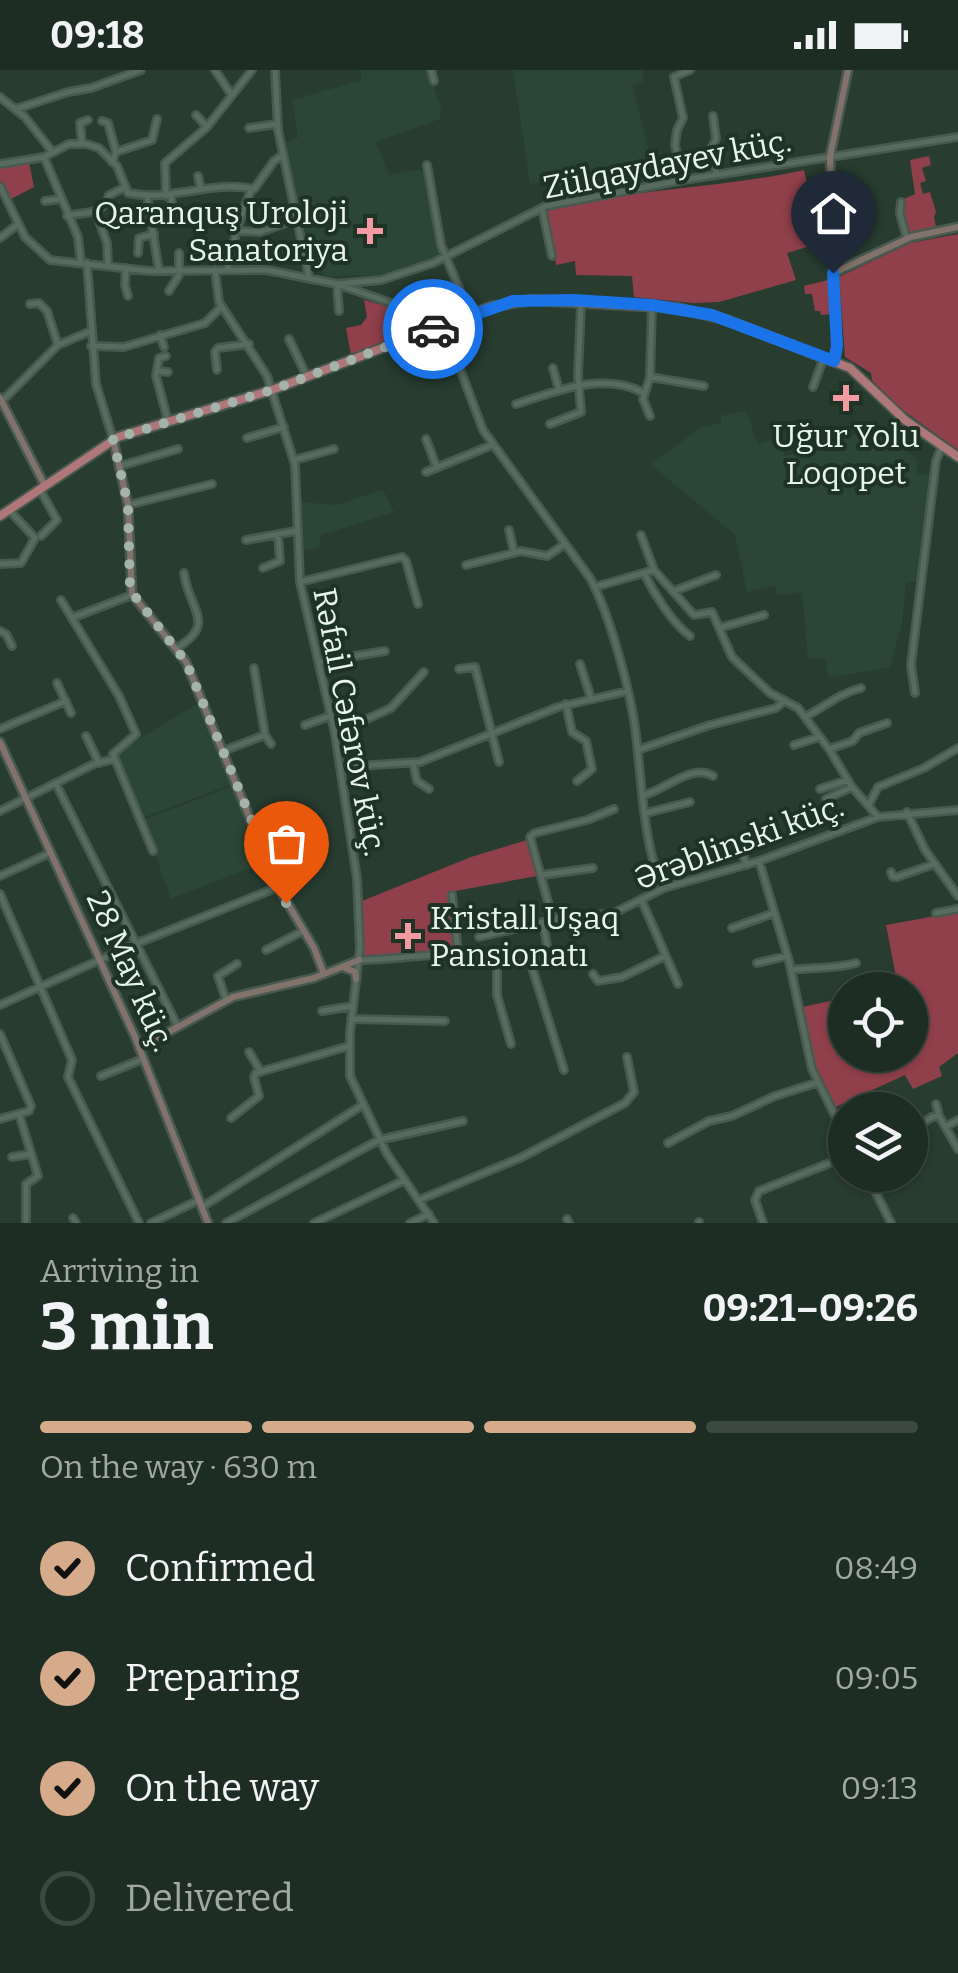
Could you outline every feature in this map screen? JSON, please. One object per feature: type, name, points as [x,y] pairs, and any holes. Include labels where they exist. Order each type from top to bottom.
[{"type":"main road","points":[[0,516],[113,439],[272,390],[513,301],[581,300],[652,305],[712,315],[854,371],[898,414],[958,457]]},
{"type":"street","points":[[16,109],[141,70]]},
{"type":"street","points":[[215,70],[232,94]]},
{"type":"street","points":[[173,214],[165,163],[207,127],[252,70]]},
{"type":"street","points":[[275,70],[277,124],[309,277]]},
{"type":"street","points":[[431,70],[434,81]]},
{"type":"street","points":[[682,180],[675,145],[683,118],[674,77],[690,70]]},
{"type":"street","points":[[834,361],[837,346],[830,157],[848,70]]},
{"type":"street","points":[[0,97],[42,136],[51,150]]},
{"type":"street","points":[[196,115],[207,127]]},
{"type":"street","points":[[713,116],[716,139],[711,149],[716,174]]},
{"type":"street","points":[[116,152],[152,140],[158,119]]},
{"type":"street","points":[[82,144],[80,123],[88,120]]},
{"type":"street","points":[[102,121],[108,124],[116,152],[112,162]]},
{"type":"street","points":[[249,128],[277,124]]},
{"type":"street","name":"Zülqaydayev küç.","points":[[337,284],[380,280],[446,258],[542,208],[716,174],[958,138]]},
{"type":"street","points":[[0,164],[44,157],[51,150],[82,144],[99,148],[118,168],[129,194],[168,196],[230,184],[252,190]]},
{"type":"street","points":[[228,269],[228,255],[239,231],[244,206],[274,161],[283,155]]},
{"type":"street","points":[[44,157],[78,238],[84,263],[97,390],[128,505],[132,594],[186,662],[278,887],[324,974]]},
{"type":"street","points":[[427,165],[434,220],[470,315]]},
{"type":"street","points":[[198,176],[201,189]]},
{"type":"street","points":[[0,186],[18,225],[47,258],[159,272],[258,268],[337,284],[430,315],[444,324],[478,420],[492,445],[595,587],[628,691],[646,813],[664,888]]},
{"type":"street","points":[[67,216],[96,213],[106,206],[109,195],[126,187]]},
{"type":"street","points":[[146,196],[159,272]]},
{"type":"street","points":[[45,202],[61,199]]},
{"type":"street","points":[[901,202],[907,239]]},
{"type":"street","points":[[542,208],[552,256]]},
{"type":"street","points":[[96,213],[108,243],[108,265]]},
{"type":"street","points":[[102,227],[150,216]]},
{"type":"street","points":[[239,231],[260,232],[297,219]]},
{"type":"street","points":[[0,238],[18,225]]},
{"type":"street","points":[[833,273],[907,239],[958,227]]},
{"type":"street","points":[[138,253],[139,238],[154,234]]},
{"type":"street","points":[[169,291],[180,271],[180,253]]},
{"type":"street","points":[[126,268],[128,296]]},
{"type":"street","points":[[91,346],[124,348],[205,322],[221,307],[215,270]]},
{"type":"street","points":[[379,300],[375,289],[380,280]]},
{"type":"street","points":[[337,284],[339,311]]},
{"type":"street","points":[[550,424],[581,412],[581,300]]},
{"type":"street","points":[[30,304],[39,303],[45,308],[58,345]]},
{"type":"street","points":[[650,416],[643,403],[650,377],[652,305]]},
{"type":"street","name":"Rəfail Cəfərov küç.","points":[[221,307],[248,344],[272,390],[294,460],[300,582],[336,734],[357,879],[358,960],[349,1046],[350,1076],[380,1140],[434,1223]]},
{"type":"street","points":[[41,536],[57,520],[1,400],[58,345],[91,331]]},
{"type":"street","points":[[160,335],[164,347]]},
{"type":"street","points":[[289,340],[307,377]]},
{"type":"street","points":[[217,370],[218,348],[248,344]]},
{"type":"street","points":[[166,356],[159,358],[156,376],[168,422]]},
{"type":"street","points":[[813,387],[824,357]]},
{"type":"street","points":[[553,368],[559,390]]},
{"type":"street","points":[[157,371],[168,372]]},
{"type":"street","points":[[650,377],[704,386]]},
{"type":"street","points":[[516,404],[559,390],[611,383],[644,393]]},
{"type":"street","points":[[247,438],[284,428]]},
{"type":"street","points":[[426,438],[437,468]]},
{"type":"street","points":[[426,472],[492,445]]},
{"type":"street","points":[[915,693],[911,665],[936,461],[942,446]]},
{"type":"street","points":[[294,460],[334,449]]},
{"type":"street","points":[[120,466],[178,450]]},
{"type":"street","points":[[128,505],[212,484]]},
{"type":"street","points":[[0,564],[21,563],[35,538],[9,510]]},
{"type":"street","points":[[509,530],[514,552]]},
{"type":"street","points":[[246,540],[296,531]]},
{"type":"street","points":[[263,568],[280,560],[278,534]]},
{"type":"street","points":[[641,534],[654,570],[694,615],[712,612],[738,663],[770,693],[806,717],[850,784],[878,817]]},
{"type":"street","points":[[466,565],[514,552],[542,556],[566,544]]},
{"type":"street","points":[[300,582],[402,557],[418,604]]},
{"type":"street","points":[[595,587],[654,570]]},
{"type":"street","points":[[177,648],[196,637],[199,630],[198,612],[184,573]]},
{"type":"street","points":[[644,573],[655,596],[664,603],[678,627],[690,636]]},
{"type":"street","points":[[674,591],[716,575]]},
{"type":"street","points":[[74,617],[132,594]]},
{"type":"street","points":[[62,600],[119,696],[136,734],[115,749],[114,759],[153,851]]},
{"type":"street","points":[[719,628],[764,615]]},
{"type":"street","points":[[0,630],[12,646]]},
{"type":"street","points":[[320,662],[385,651]]},
{"type":"street","points":[[580,664],[591,698]]},
{"type":"street","points":[[254,668],[265,736],[272,744]]},
{"type":"street","points":[[459,668],[475,668],[499,762]]},
{"type":"street","points":[[336,734],[391,708],[424,672]]},
{"type":"street","points":[[56,683],[71,713]]},
{"type":"street","points":[[806,717],[834,702],[840,694],[861,688]]},
{"type":"street","points":[[342,768],[413,763],[566,704],[628,691]]},
{"type":"street","points":[[0,729],[66,700]]},
{"type":"street","points":[[638,750],[776,708],[784,700]]},
{"type":"street","points":[[566,704],[572,732],[584,737],[592,769],[577,781]]},
{"type":"street","points":[[305,725],[332,716]]},
{"type":"street","points":[[830,749],[887,723]]},
{"type":"street","points":[[86,736],[99,763]]},
{"type":"street","points":[[223,751],[265,736]]},
{"type":"street","points":[[794,745],[820,736]]},
{"type":"street","name":"28 May küç.","points":[[0,742],[144,1059],[208,1223]]},
{"type":"street","points":[[869,804],[881,785],[958,748]]},
{"type":"street","points":[[0,811],[114,759]]},
{"type":"street","points":[[413,763],[416,781],[429,790]]},
{"type":"street","points":[[644,795],[695,773],[712,776]]},
{"type":"street","points":[[56,784],[178,1027]]},
{"type":"street","points":[[820,789],[850,784]]},
{"type":"street","points":[[826,799],[850,784]]},
{"type":"street","points":[[646,813],[690,802]]},
{"type":"street","points":[[552,920],[530,841],[532,834],[614,810]]},
{"type":"street","name":"Ərəblinski küç.","points":[[479,937],[552,920],[614,913],[664,888],[759,862],[878,817],[958,810]]},
{"type":"street","points":[[907,812],[934,864],[958,896]]},
{"type":"street","points":[[738,843],[746,865]]},
{"type":"street","points":[[0,876],[50,853]]},
{"type":"street","points":[[759,862],[787,956],[816,1083],[828,1105]]},
{"type":"street","points":[[890,872],[897,878],[934,864]]},
{"type":"street","points":[[542,875],[593,868]]},
{"type":"street","points":[[0,1004],[278,887]]},
{"type":"street","points":[[0,894],[72,1060],[68,1077],[139,1223]]},
{"type":"street","points":[[452,896],[458,954]]},
{"type":"street","points":[[641,900],[678,984]]},
{"type":"street","points":[[936,913],[958,909]]},
{"type":"street","points":[[606,925],[614,920],[614,913]]},
{"type":"street","points":[[732,928],[774,913]]},
{"type":"street","points":[[139,1048],[226,1000],[344,968],[358,960],[458,954],[497,964],[530,961],[548,952],[543,922]]},
{"type":"street","points":[[266,950],[303,931]]},
{"type":"street","points":[[593,974],[598,981],[622,977],[666,956]]},
{"type":"street","points":[[757,964],[787,956]]},
{"type":"street","points":[[530,961],[564,1070]]},
{"type":"street","points":[[226,1000],[218,976],[237,964]]},
{"type":"street","points":[[497,964],[497,995],[512,1044]]},
{"type":"street","points":[[790,970],[820,966],[835,969],[856,964]]},
{"type":"street","points":[[344,968],[353,970],[356,979]]},
{"type":"street","points":[[322,1011],[352,1006]]},
{"type":"street","points":[[351,1019],[444,1021]]},
{"type":"street","points":[[0,1034],[30,1103],[29,1111],[0,1118]]},
{"type":"street","points":[[231,1118],[259,1096],[254,1077],[261,1072],[349,1046]]},
{"type":"street","points":[[249,1052],[261,1072]]},
{"type":"street","points":[[419,1200],[514,1161],[626,1102],[634,1092],[627,1057]]},
{"type":"street","points":[[101,1076],[144,1059]]},
{"type":"street","points":[[668,1142],[709,1121],[738,1114],[816,1083]]},
{"type":"street","points":[[936,1104],[958,1148]]},
{"type":"street","points":[[151,1223],[200,1203],[362,1106]]},
{"type":"street","points":[[20,1114],[38,1176],[26,1184],[26,1223]]},
{"type":"street","points":[[928,1119],[939,1116]]},
{"type":"street","points":[[947,1126],[958,1120]]},
{"type":"street","points":[[226,1223],[380,1140],[463,1121]]},
{"type":"street","points":[[12,1157],[31,1154]]},
{"type":"street","points":[[763,1223],[755,1200],[760,1191],[828,1164]]},
{"type":"street","points":[[314,1223],[405,1180]]},
{"type":"street","points":[[874,1192],[890,1223]]},
{"type":"street","points":[[410,1223],[429,1214]]},
{"type":"shaded area","points":[[360,70],[428,70],[441,108],[440,119],[376,142],[389,175],[418,170],[425,173],[442,255],[379,275],[325,276],[314,263],[284,144],[298,137],[292,100],[362,80]]},
{"type":"shaded area","points":[[513,70],[642,70],[644,81],[632,85],[656,179],[556,198],[552,180],[530,184]]},
{"type":"shaded area","points":[[929,156],[931,165],[922,168],[926,181],[920,183],[923,194],[930,192],[936,227],[909,235],[903,215],[904,199],[915,194],[910,160]]},
{"type":"shaded area","points":[[29,162],[34,187],[9,200],[0,181],[0,168]]},
{"type":"shaded area","points":[[804,170],[820,243],[787,253],[796,280],[719,302],[693,303],[634,297],[632,276],[576,275],[575,261],[556,265],[547,211]]},
{"type":"shaded area","points":[[958,234],[958,450],[897,406],[872,380],[871,373],[845,357],[839,277],[910,243]]},
{"type":"shaded area","points":[[828,280],[832,314],[821,315],[815,311],[812,294],[805,294],[804,286]]},
{"type":"shaded area","points":[[364,300],[432,319],[432,326],[351,355],[346,328],[361,325],[367,317]]},
{"type":"shaded area","points":[[746,411],[758,444],[777,438],[785,456],[884,426],[892,440],[916,459],[917,474],[932,475],[919,582],[906,582],[902,624],[890,667],[829,678],[825,658],[808,659],[802,592],[777,596],[775,585],[747,592],[735,535],[650,464],[702,427],[721,423],[721,416]]},
{"type":"shaded area","points":[[383,490],[394,512],[321,535],[319,548],[300,552],[300,502],[337,505]]},
{"type":"shaded area","points":[[199,703],[232,784],[142,818],[115,753]]},
{"type":"shaded area","points":[[233,786],[263,863],[171,899],[143,820]]},
{"type":"shaded area","points":[[527,840],[537,876],[450,892],[455,950],[362,958],[362,901],[471,857]]},
{"type":"shaded area","points":[[958,912],[958,1053],[939,1067],[942,1076],[913,1089],[905,1075],[868,1092],[828,1092],[828,1096],[815,1065],[802,1007],[828,1002],[828,1072],[928,1072],[928,972],[895,972],[886,925]]},
{"type":"way so far","points":[[286,903],[186,662],[130,590],[128,505],[113,439],[245,400],[433,329]]},
{"type":"place","name":"Qaranquş Uroloji Sanatoriya","points":[[370,231]]},
{"type":"place","name":"Uğur Yolu Loqopet","points":[[846,398]]},
{"type":"place","name":"Kristall Uşaq Pansionatı","points":[[408,936]]},
{"type":"route","points":[[433,329],[513,301],[652,305],[712,315],[834,361],[837,346],[833,273]]}]
